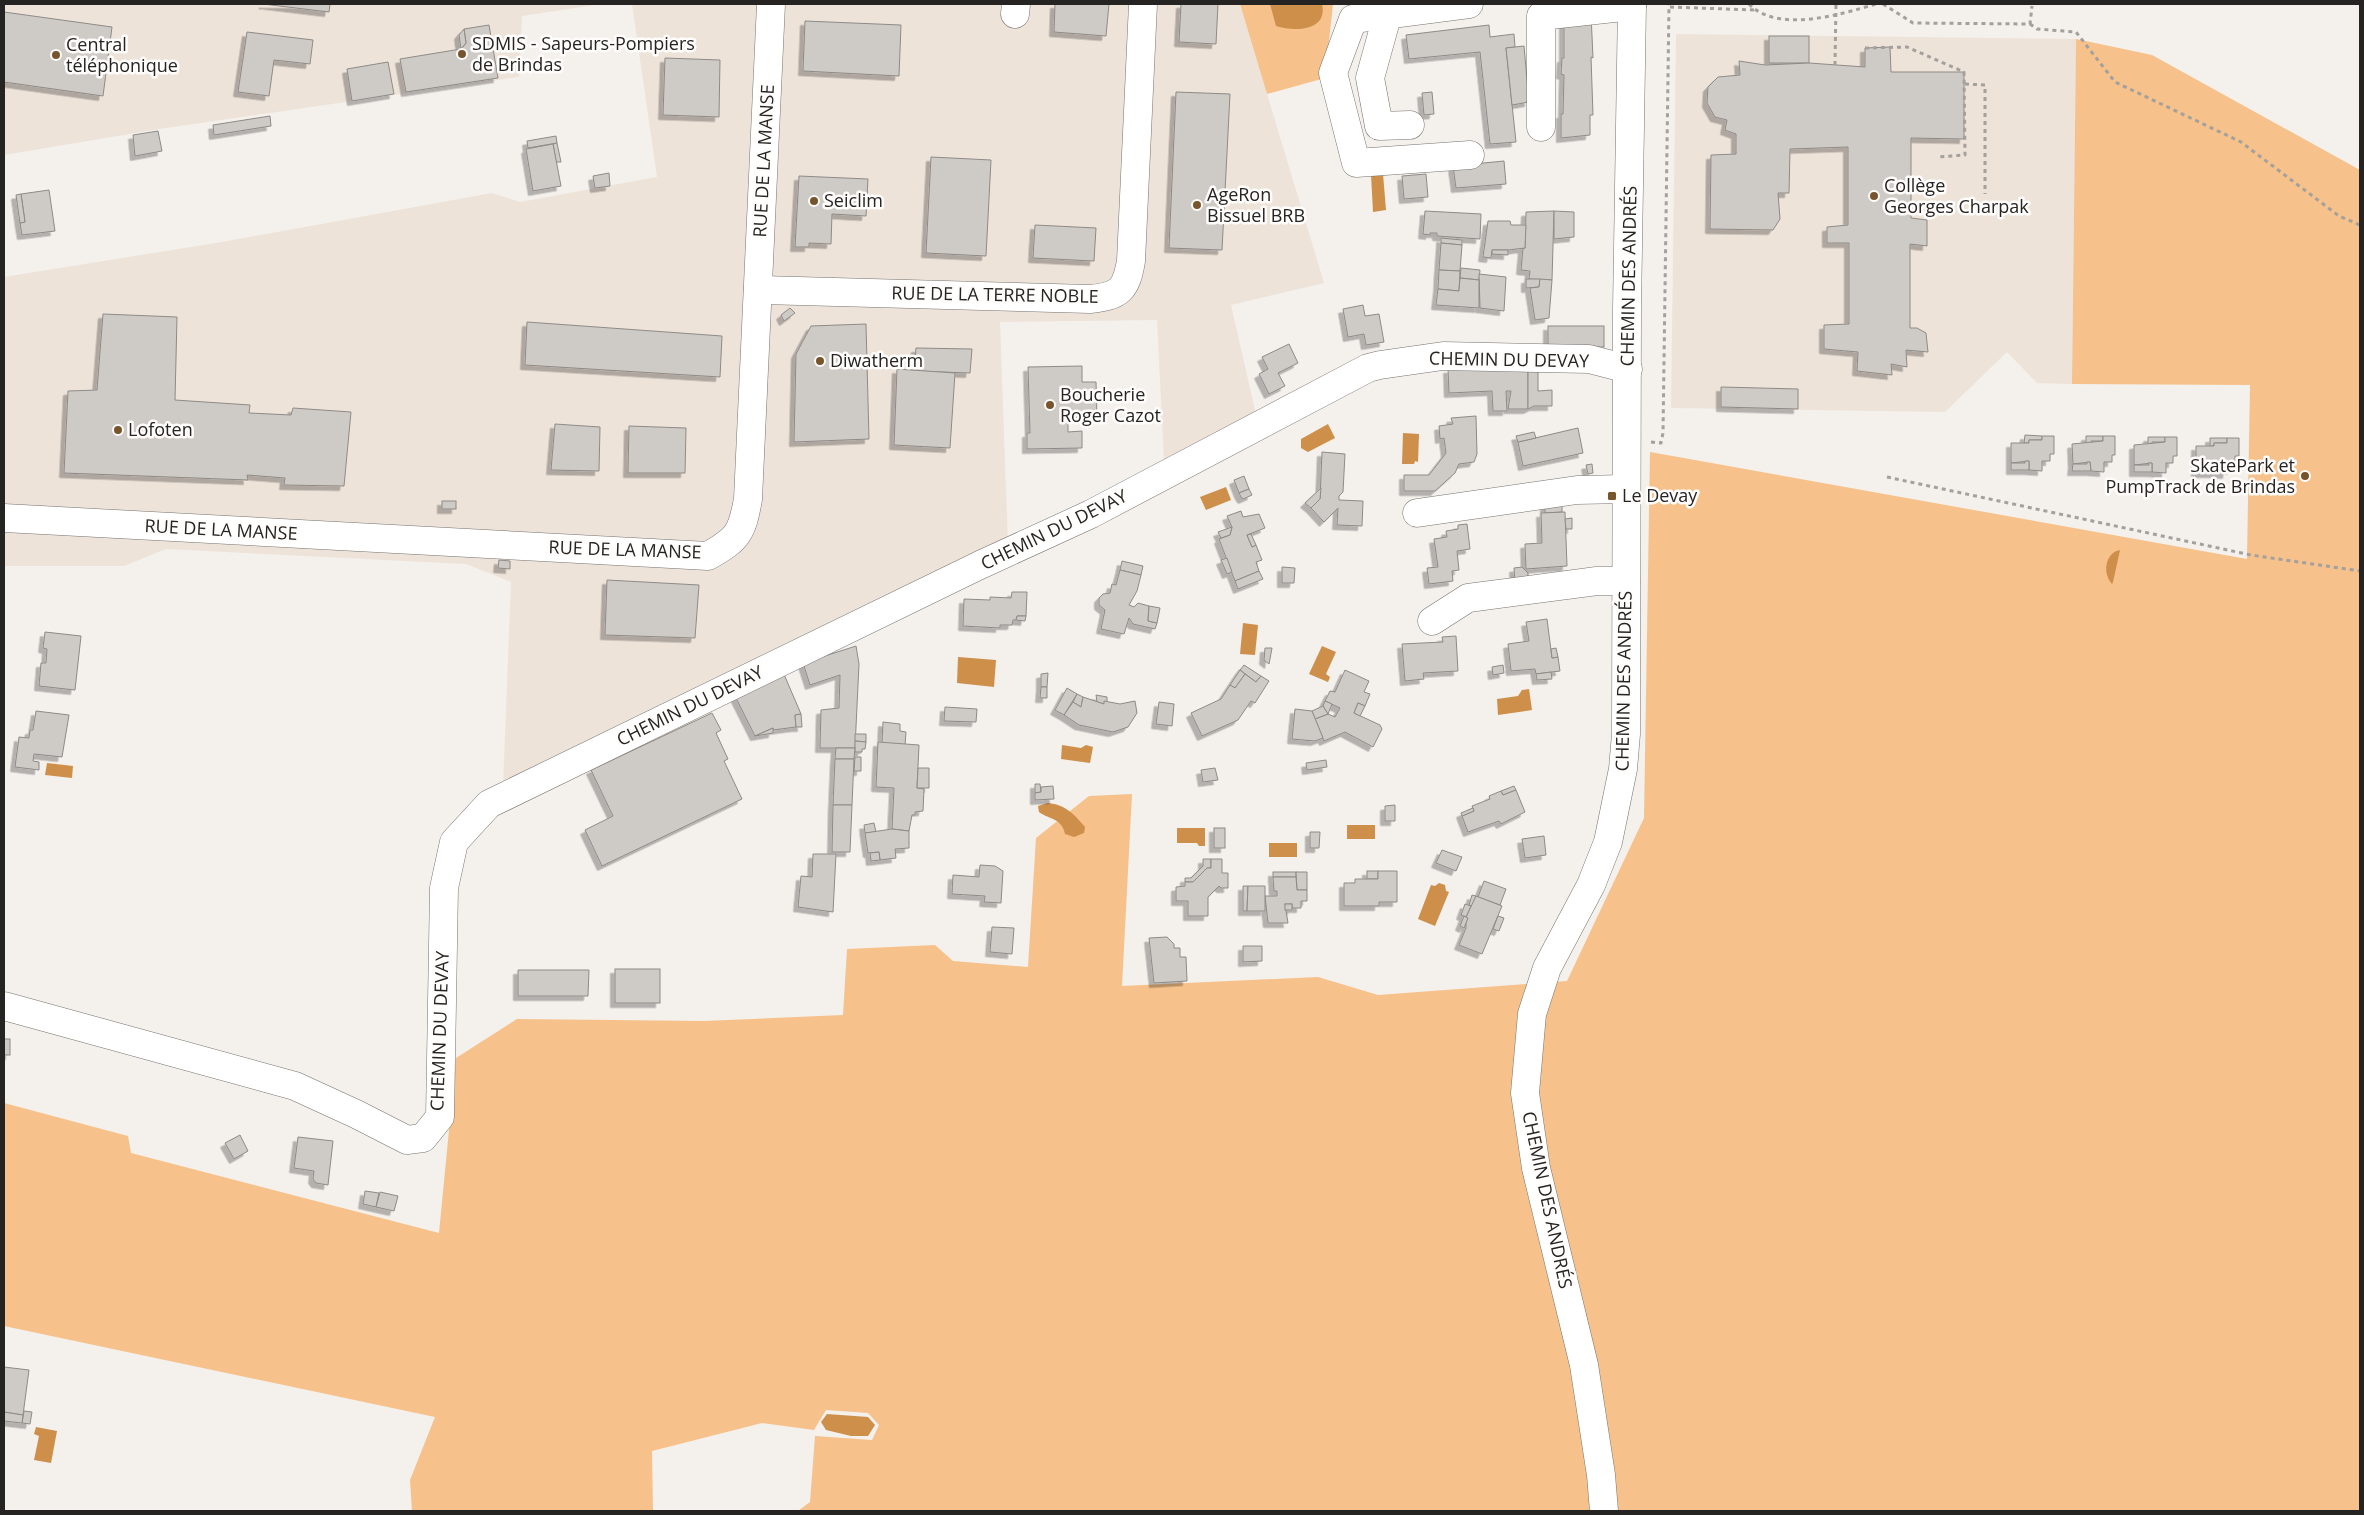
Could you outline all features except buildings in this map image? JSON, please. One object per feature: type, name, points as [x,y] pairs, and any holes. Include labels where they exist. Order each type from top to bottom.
[{"type":"street","name":"RUE DE LA MANSE","points":[[4,518],[708,556],[728,544],[743,527],[748,499],[771,4]]},
{"type":"street","name":"RUE DE LA TERRE NOBLE","points":[[758,290],[1090,299],[1112,296],[1121,290],[1128,281],[1131,261],[1143,4]]},
{"type":"street","points":[[1469,4],[1353,19],[1333,73],[1356,163],[1470,154]]},
{"type":"street","points":[[1541,127],[1541,16],[1632,5]]},
{"type":"street","name":"CHEMIN DES ANDRÉS","points":[[1604,1511],[1601,1475],[1584,1365],[1536,1168],[1525,1093],[1532,1014],[1547,968],[1591,885],[1608,842],[1619,798],[1626,734],[1626,489],[1632,5]]},
{"type":"street","points":[[1388,13],[1370,78],[1379,126],[1410,125]]},
{"type":"street","name":"CHEMIN DU DEVAY","points":[[4,1006],[294,1086],[407,1140],[423,1138],[440,1117],[444,888],[454,842],[489,804],[980,565],[1091,514],[1368,368],[1443,356],[1589,359],[1628,369]]},
{"type":"street","points":[[1417,513],[1567,491],[1626,489]]},
{"type":"street","points":[[1432,620],[1468,598],[1597,581],[1626,580]]},
{"type":"path","points":[[1749,4],[1755,10]]},
{"type":"path","points":[[1835,65],[1836,4]]},
{"type":"path","points":[[1647,441],[1661,443],[1663,432],[1669,5],[1755,10],[1778,18],[1836,16],[1876,4]]},
{"type":"path","points":[[1883,4],[1913,23],[2030,24],[2037,29],[2076,32],[2115,82],[2241,142],[2339,216],[2360,225]]},
{"type":"path","points":[[2030,24],[2032,6]]},
{"type":"path","points":[[1865,48],[1908,47],[1964,72],[1966,84],[1965,155],[1937,157]]},
{"type":"path","points":[[1966,84],[1985,85],[1985,194]]},
{"type":"path","points":[[1887,477],[2251,555],[2360,570]]},
{"type":"shaded area","points":[[4,4],[602,4],[522,16],[519,77],[159,129],[4,155]]},
{"type":"shaded area","points":[[632,4],[1240,4],[1324,283],[1231,305],[1257,419],[1164,460],[1157,320],[1000,322],[1008,546],[503,786],[511,582],[466,564],[166,549],[124,566],[4,566],[4,277],[222,242],[492,193],[520,202],[657,177]]},
{"type":"shaded area","points":[[1240,4],[1333,4],[1325,78],[1267,94]]},
{"type":"shaded area","points":[[1270,4],[1322,4],[1323,13],[1320,20],[1308,27],[1300,29],[1284,28],[1276,26]]},
{"type":"shaded area","name":"Collège Georges Charpak","points":[[1676,34],[2076,39],[2072,384],[2037,383],[2007,352],[1945,412],[1671,408]]},
{"type":"shaded area","points":[[2076,39],[2152,55],[2360,170],[2360,1511],[798,1511],[810,1502],[815,1436],[872,1440],[879,1425],[868,1413],[826,1410],[814,1430],[762,1423],[652,1451],[653,1511],[412,1511],[410,1480],[435,1417],[4,1326],[4,1103],[128,1136],[131,1153],[439,1233],[456,1058],[517,1019],[704,1021],[843,1015],[847,949],[935,945],[953,961],[1028,967],[1036,838],[1089,796],[1132,794],[1122,986],[1318,977],[1378,995],[1567,981],[1644,818],[1650,452],[2247,559],[2250,385],[2072,384]]},
{"type":"shaded area","points":[[1371,174],[1383,174],[1386,210],[1373,212]]},
{"type":"shaded area","points":[[1328,424],[1335,438],[1308,452],[1301,448],[1301,439]]},
{"type":"shaded area","points":[[1403,433],[1419,434],[1418,462],[1415,461],[1414,464],[1402,464]]},
{"type":"shaded area","points":[[1226,487],[1231,500],[1206,510],[1200,497]]},
{"type":"shaded area","points":[[2120,550],[2112,584],[2106,569],[2108,559]]},
{"type":"shaded area","points":[[1243,623],[1258,625],[1255,655],[1240,654]]},
{"type":"shaded area","points":[[1322,646],[1336,652],[1326,674],[1330,677],[1328,682],[1309,674]]},
{"type":"shaded area","points":[[958,657],[996,660],[994,687],[957,683]]},
{"type":"shaded area","points":[[1529,689],[1532,710],[1498,715],[1497,699],[1518,696],[1522,690]]},
{"type":"shaded area","points":[[1062,745],[1081,748],[1086,745],[1093,747],[1090,763],[1061,759]]},
{"type":"shaded area","points":[[47,763],[73,766],[72,778],[45,775]]},
{"type":"shaded area","points":[[1048,803],[1065,808],[1073,814],[1085,827],[1084,833],[1074,837],[1065,834],[1058,822],[1039,812],[1038,806]]},
{"type":"shaded area","points":[[1347,825],[1375,825],[1375,839],[1347,839]]},
{"type":"shaded area","points":[[1177,828],[1205,828],[1205,846],[1199,846],[1197,843],[1177,843]]},
{"type":"shaded area","points":[[1269,843],[1297,843],[1297,857],[1269,857]]},
{"type":"shaded area","points":[[1439,883],[1445,885],[1446,891],[1449,892],[1435,926],[1418,919],[1431,885],[1435,886]]},
{"type":"shaded area","points":[[827,1414],[868,1417],[875,1425],[868,1436],[851,1436],[826,1430],[821,1422]]},
{"type":"shaded area","points":[[36,1427],[57,1431],[51,1463],[34,1460],[39,1436],[34,1434]]},
{"type":"place","name":"SDMIS - Sapeurs-Pompiers de Brindas","points":[[462,54]]},
{"type":"place","name":"Central téléphonique","points":[[56,55]]},
{"type":"place","name":"Collège Georges Charpak","points":[[1874,196]]},
{"type":"place","name":"Seiclim","points":[[814,201]]},
{"type":"place","name":"AgeRon Bissuel BRB","points":[[1197,205]]},
{"type":"place","name":"Diwatherm","points":[[820,361]]},
{"type":"place","name":"Boucherie Roger Cazot","points":[[1050,405]]},
{"type":"place","name":"Lofoten","points":[[118,430]]},
{"type":"place","name":"SkatePark et PumpTrack de Brindas","points":[[2305,476]]},
{"type":"place","name":"Le Devay","points":[[1612,496]]}]
